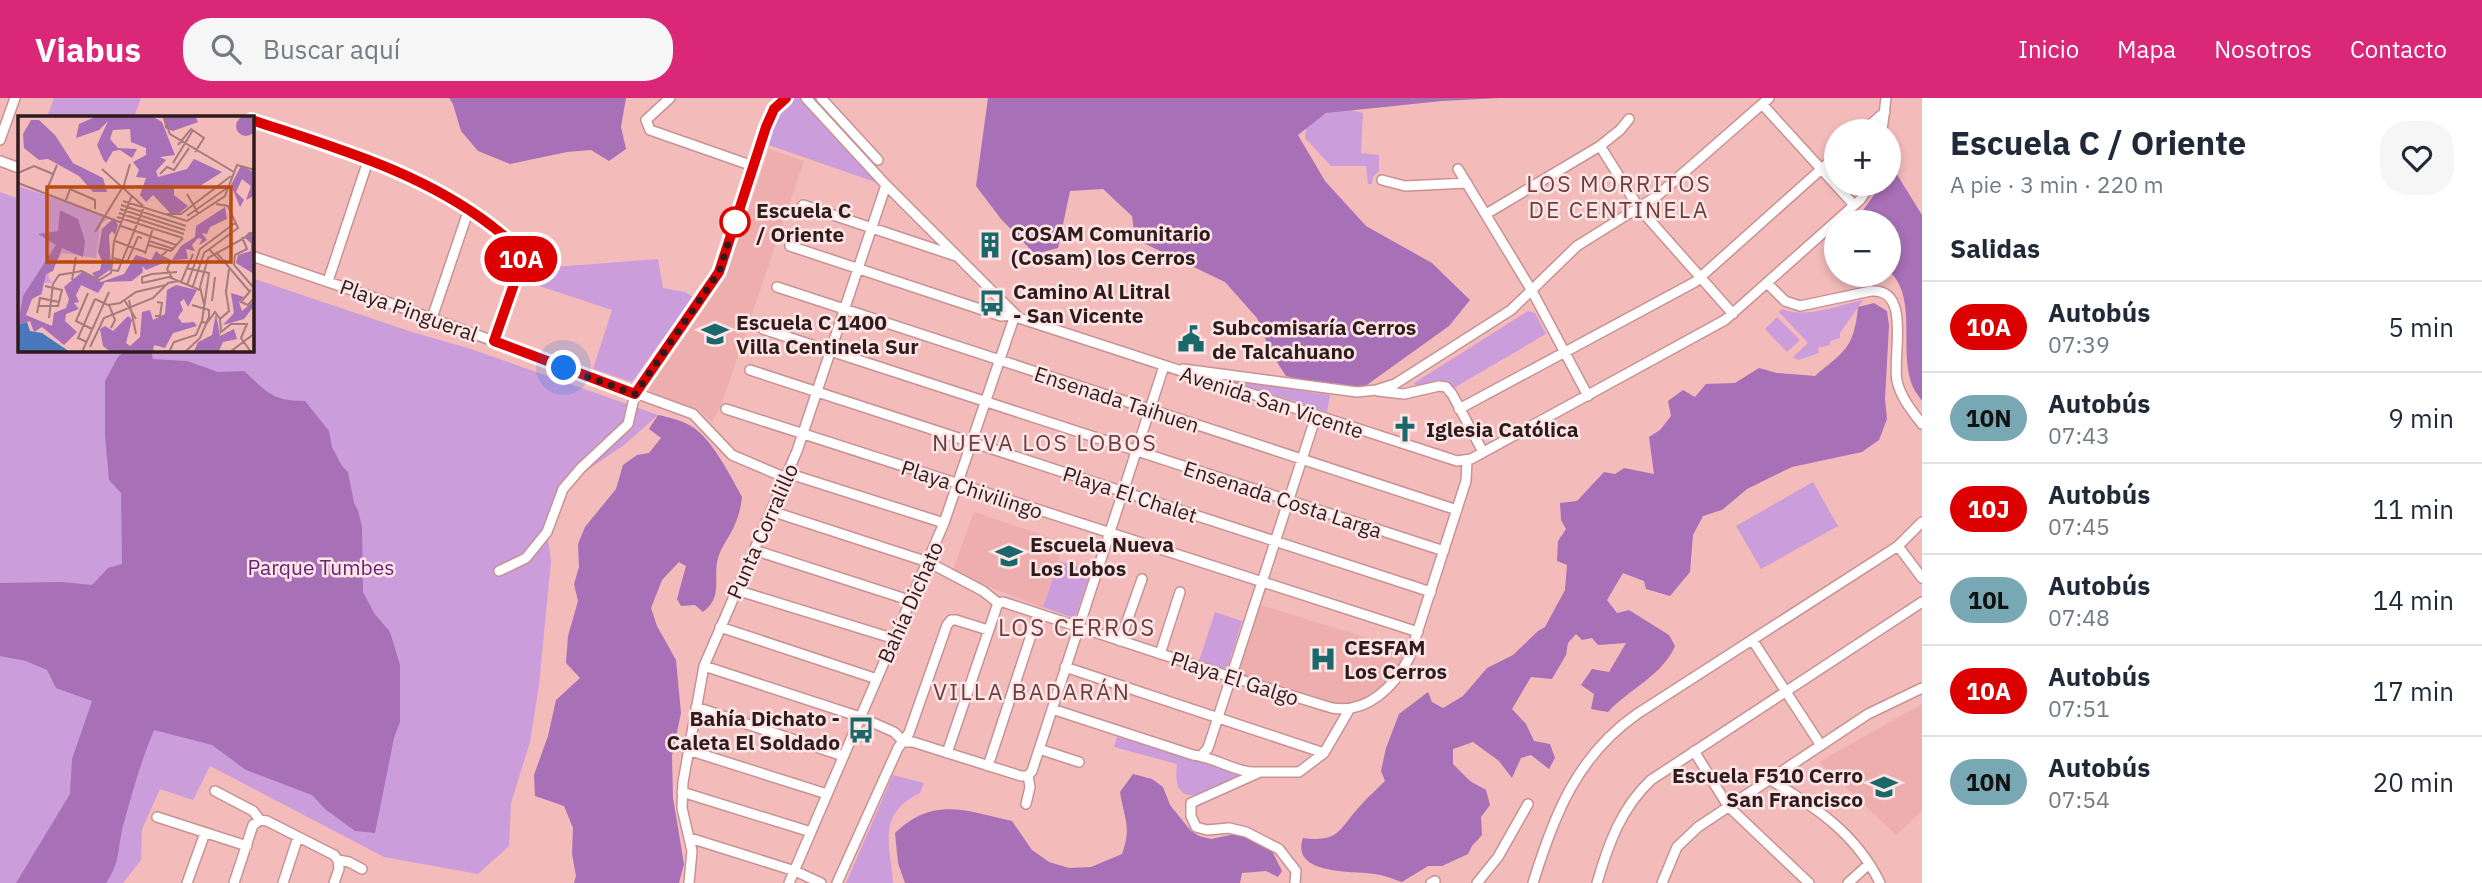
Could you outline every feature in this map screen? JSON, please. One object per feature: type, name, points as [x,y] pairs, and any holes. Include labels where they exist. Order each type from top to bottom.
[{"type":"street","points":[[0,140],[15,98]]},
{"type":"street","points":[[670,98],[646,120],[650,130],[753,166]]},
{"type":"street","points":[[499,571],[526,558],[547,532],[563,489],[581,468],[628,424],[635,394],[719,272],[771,116],[786,98]]},
{"type":"street","name":"Avenida San Vicente","points":[[806,98],[886,185],[961,257],[1015,315],[1316,416],[1453,460],[1467,461]]},
{"type":"street","points":[[821,98],[878,160]]},
{"type":"street","points":[[1884,119],[1886,98]]},
{"type":"street","points":[[1026,804],[1030,787],[1028,776],[1164,366],[1357,392],[1395,384],[1511,310],[1577,246],[1657,196],[1766,101],[1854,205]]},
{"type":"street","points":[[1877,119],[1885,112]]},
{"type":"street","points":[[1486,214],[1600,146],[1629,119]]},
{"type":"street","points":[[254,121],[369,159],[469,209],[501,234],[520,254],[521,264],[494,341]]},
{"type":"street","points":[[1600,146],[1639,208],[1733,314]]},
{"type":"street","points":[[328,282],[369,159]]},
{"type":"street","points":[[0,161],[18,168]]},
{"type":"street","points":[[1459,409],[1701,278],[1824,166]]},
{"type":"street","points":[[1458,169],[1532,291],[1588,396]]},
{"type":"street","points":[[1382,180],[1405,186],[1467,183]]},
{"type":"street","name":"Punta Corralillo","points":[[689,883],[693,858],[684,817],[682,792],[705,666],[803,434],[886,185]]},
{"type":"street","points":[[1052,709],[1193,755],[1202,755],[1244,772],[1299,772],[1324,753],[1349,710],[1372,701],[1395,680],[1409,658],[1457,510],[1467,476],[1467,461],[1715,327],[1733,314],[1861,196]]},
{"type":"street","points":[[803,205],[961,257]]},
{"type":"street","points":[[432,318],[469,209]]},
{"type":"street","points":[[790,246],[1001,316],[1015,315]]},
{"type":"street","name":"Playa Pingueral","points":[[254,257],[432,318],[693,414],[732,455],[787,476],[944,523]]},
{"type":"street","points":[[1767,283],[1785,301],[1800,306],[1871,291],[1881,291],[1889,296],[1896,309],[1898,382],[1907,403],[1922,424]]},
{"type":"street","name":"Ensenada Taihuen","points":[[776,287],[1457,510]]},
{"type":"street","name":"Bahía Dichato","points":[[789,883],[944,523],[1015,315]]},
{"type":"street","name":"Ensenada Costa Larga","points":[[763,329],[1444,551]]},
{"type":"street","name":"Playa El Chalet","points":[[750,370],[1431,592]]},
{"type":"street","points":[[1376,390],[1404,394],[1443,386],[1450,391],[1483,452]]},
{"type":"street","name":"Playa Chivilingo","points":[[726,410],[1418,632]]},
{"type":"street","points":[[1202,755],[1208,748],[1316,416]]},
{"type":"street","name":"Playa El Galgo","points":[[771,511],[928,562],[983,591],[998,603],[1003,602],[1332,708],[1349,710]]},
{"type":"street","points":[[1533,883],[1561,807],[1596,748],[1613,732],[1637,713],[1898,546],[1922,522]]},
{"type":"street","points":[[1898,546],[1922,578]]},
{"type":"street","points":[[754,550],[912,601]]},
{"type":"street","points":[[1120,641],[1142,579]]},
{"type":"street","points":[[736,590],[895,639]]},
{"type":"street","points":[[1160,654],[1180,592]]},
{"type":"street","points":[[1597,883],[1612,838],[1633,799],[1651,780],[1922,602]]},
{"type":"street","points":[[947,753],[998,603]]},
{"type":"street","points":[[988,766],[1038,614]]},
{"type":"street","points":[[837,883],[898,748],[909,733],[947,625],[951,620],[956,620],[988,630]]},
{"type":"street","points":[[720,627],[877,679]]},
{"type":"street","points":[[1753,641],[1820,744]]},
{"type":"street","points":[[705,666],[860,718],[894,732],[904,742],[913,742],[1028,776]]},
{"type":"street","points":[[1065,667],[1324,753]]},
{"type":"street","points":[[1662,883],[1671,858],[1684,839],[1728,806],[1868,713],[1922,688]]},
{"type":"street","points":[[696,707],[843,756]]},
{"type":"street","points":[[1039,749],[1079,762]]},
{"type":"street","points":[[688,750],[827,794]]},
{"type":"street","points":[[1693,751],[1728,806],[1809,883]]},
{"type":"street","points":[[1260,772],[1191,803],[1191,816],[1196,827],[1207,830],[1228,828],[1246,832],[1279,849],[1296,872],[1295,883]]},
{"type":"street","points":[[1769,779],[1832,820],[1853,841],[1880,883]]},
{"type":"street","points":[[215,791],[253,811],[260,820]]},
{"type":"street","points":[[682,792],[811,832]]},
{"type":"street","points":[[1477,883],[1508,841],[1528,804]]},
{"type":"street","points":[[157,817],[247,846]]},
{"type":"street","points":[[234,883],[253,825],[260,820],[334,855],[339,869],[334,883]]},
{"type":"street","points":[[187,883],[205,832]]},
{"type":"street","points":[[283,883],[298,837]]},
{"type":"street","points":[[690,838],[795,871],[821,883]]},
{"type":"street","points":[[338,860],[362,869]]},
{"type":"street","points":[[1848,883],[1869,864]]},
{"type":"shaded area","name":"Escuela C 1400 Villa Centinela Sur","points":[[769,149],[804,161],[721,406],[712,422],[698,409],[651,392],[648,386],[727,272]]},
{"type":"shaded area","name":"Escuela Nueva Los Lobos","points":[[974,512],[1064,542],[1043,608],[972,580],[953,569]]},
{"type":"shaded area","name":"CESFAM Los Cerros","points":[[1261,605],[1406,650],[1400,664],[1384,685],[1355,704],[1341,705],[1238,673]]},
{"type":"shaded area","name":"Escuela F510 Cerro San Francisco","points":[[1922,704],[1922,811],[1896,835],[1819,762]]},
{"type":"green space","points":[[54,98],[141,98],[134,116],[47,116]]},
{"type":"green space","points":[[449,98],[626,98],[621,127],[626,149],[609,161],[591,150],[567,152],[510,164],[478,151],[461,131]]},
{"type":"green space","points":[[789,98],[800,98],[878,183],[763,143],[775,110]]},
{"type":"green space","points":[[988,98],[1499,98],[1326,113],[1298,135],[1325,181],[1366,226],[1432,263],[1470,300],[1449,326],[1357,392],[1286,376],[1271,353],[1257,318],[1225,282],[1135,239],[1132,216],[1103,189],[1070,191],[1058,248],[1035,254],[1001,219],[976,186]]},
{"type":"green space","points":[[1340,107],[1363,113],[1361,153],[1379,155],[1379,171],[1373,177],[1372,184],[1368,184],[1366,166],[1331,166],[1305,138],[1307,123]]},
{"type":"green space","points":[[1901,181],[1922,215],[1922,401],[1912,385],[1908,369],[1906,311],[1900,287],[1901,210],[1863,210],[1873,196],[1901,196]]},
{"type":"green space","name":"Parque Tumbes","points":[[0,192],[18,199],[18,352],[254,352],[254,279],[474,350],[658,415],[624,445],[561,488],[547,532],[551,561],[539,685],[530,742],[511,803],[509,846],[478,874],[384,857],[210,766],[193,800],[160,789],[142,829],[141,860],[123,883],[0,883]]},
{"type":"green space","points":[[526,255],[554,267],[658,259],[663,288],[685,292],[693,297],[632,382],[593,369],[612,310],[518,279]]},
{"type":"green space","points":[[1863,300],[1840,333],[1840,338],[1830,341],[1830,345],[1818,348],[1819,353],[1798,360],[1793,357],[1808,343],[1779,312],[1782,309],[1812,312]]},
{"type":"green space","points":[[1874,303],[1887,311],[1889,326],[1885,399],[1887,419],[1879,440],[1862,452],[1792,467],[1747,489],[1722,510],[1703,516],[1693,535],[1690,572],[1670,596],[1646,589],[1644,581],[1623,573],[1607,600],[1617,613],[1629,610],[1669,635],[1675,646],[1654,674],[1608,712],[1591,709],[1594,694],[1581,685],[1592,669],[1609,672],[1626,643],[1598,645],[1592,638],[1582,640],[1576,634],[1568,643],[1566,655],[1552,679],[1531,677],[1512,709],[1526,724],[1534,741],[1550,744],[1555,758],[1549,769],[1531,755],[1521,758],[1512,778],[1499,761],[1473,742],[1453,749],[1453,764],[1470,781],[1486,790],[1490,805],[1481,817],[1482,835],[1468,854],[1442,866],[1428,866],[1402,882],[1378,875],[1326,869],[1306,859],[1301,850],[1303,838],[1325,838],[1338,832],[1385,781],[1381,771],[1386,748],[1399,714],[1428,692],[1432,702],[1443,708],[1463,696],[1487,668],[1513,655],[1545,627],[1565,590],[1567,565],[1557,561],[1558,541],[1566,529],[1561,520],[1560,503],[1577,501],[1604,472],[1615,474],[1624,468],[1654,474],[1649,437],[1660,430],[1671,416],[1668,401],[1683,390],[1695,397],[1706,384],[1735,383],[1759,368],[1777,373],[1815,376],[1846,348],[1854,332],[1858,307]]},
{"type":"green space","points":[[1528,311],[1535,313],[1546,334],[1452,389],[1440,382],[1417,387],[1414,383]]},
{"type":"green space","points":[[1777,317],[1800,340],[1787,352],[1765,329]]},
{"type":"green space","points":[[124,352],[151,352],[153,359],[187,361],[218,372],[244,371],[271,394],[305,401],[329,431],[332,447],[348,472],[362,527],[363,592],[374,613],[390,632],[400,665],[400,722],[394,738],[375,833],[355,831],[325,809],[312,795],[246,770],[212,745],[154,730],[130,801],[116,862],[106,883],[16,883],[70,794],[72,759],[92,701],[56,688],[47,670],[26,661],[0,656],[0,583],[62,582],[92,585],[108,568],[122,564],[121,493],[109,480],[105,436],[105,381]]},
{"type":"green space","points":[[1225,379],[1330,395],[1327,412]]},
{"type":"green space","points":[[658,415],[686,423],[701,434],[721,460],[742,497],[735,524],[719,555],[716,592],[710,606],[703,612],[695,605],[681,606],[677,599],[686,566],[679,562],[662,580],[651,608],[657,626],[676,660],[681,713],[672,756],[673,798],[684,864],[679,883],[574,883],[576,876],[572,854],[573,828],[564,806],[535,796],[534,775],[548,736],[556,700],[580,678],[566,663],[568,636],[578,601],[574,584],[579,567],[578,544],[585,527],[616,489],[623,465],[637,455],[649,453],[661,438],[649,429]]},
{"type":"green space","points":[[1813,482],[1838,526],[1761,569],[1736,526]]},
{"type":"green space","points":[[1059,561],[1091,571],[1076,615],[1071,617],[1043,607]]},
{"type":"green space","points":[[1215,612],[1242,621],[1228,666],[1223,669],[1199,661]]},
{"type":"green space","points":[[1117,737],[1240,772],[1241,778],[1208,792],[1188,795],[1181,791],[1177,781],[1177,764],[1114,747]]},
{"type":"green space","points":[[1133,774],[1152,779],[1163,787],[1170,805],[1191,831],[1199,836],[1211,839],[1249,831],[1271,849],[1282,871],[1278,877],[1266,871],[1242,873],[1240,883],[905,883],[898,863],[895,833],[909,821],[937,810],[965,811],[1012,821],[1032,850],[1049,862],[1069,868],[1091,867],[1122,854],[1127,829],[1120,792]]},
{"type":"green space","points":[[893,775],[924,783],[920,793],[906,801],[892,820],[889,842],[893,883],[846,883]]},
{"type":"bus line","name":"10A","points":[[254,121],[379,163],[469,209],[517,248],[520,254],[521,264],[494,341],[635,394],[719,272],[766,127],[774,109],[786,98]]},
{"type":"place","name":"Escuela C / Oriente","points":[[735,222]]},
{"type":"place","name":"COSAM Comunitario (Cosam) los Cerros","points":[[990,245]]},
{"type":"place","name":"Camino Al Litral - San Vicente","points":[[992,303]]},
{"type":"place","name":"Escuela C 1400 Villa Centinela Sur","points":[[715,334]]},
{"type":"place","name":"Subcomisaría Cerros de Talcahuano","points":[[1191,339]]},
{"type":"place","name":"Iglesia Católica","points":[[1405,429]]},
{"type":"place","name":"Escuela Nueva Los Lobos","points":[[1009,556]]},
{"type":"place","name":"CESFAM Los Cerros","points":[[1323,659]]},
{"type":"place","name":"Bahía Dichato - Caleta El Soldado","points":[[861,730]]},
{"type":"place","name":"Escuela F510 Cerro San Francisco","points":[[1884,787]]},
{"type":"district","name":"LOS MORRITOS DE CENTINELA","points":[[1619,196]]},
{"type":"district","name":"NUEVA LOS LOBOS","points":[[1045,442]]},
{"type":"district","name":"LOS CERROS","points":[[1077,627]]},
{"type":"district","name":"VILLA BADARÁN","points":[[1032,691]]},
{"type":"route","points":[[564,368],[635,394],[719,272],[735,222]]}]
